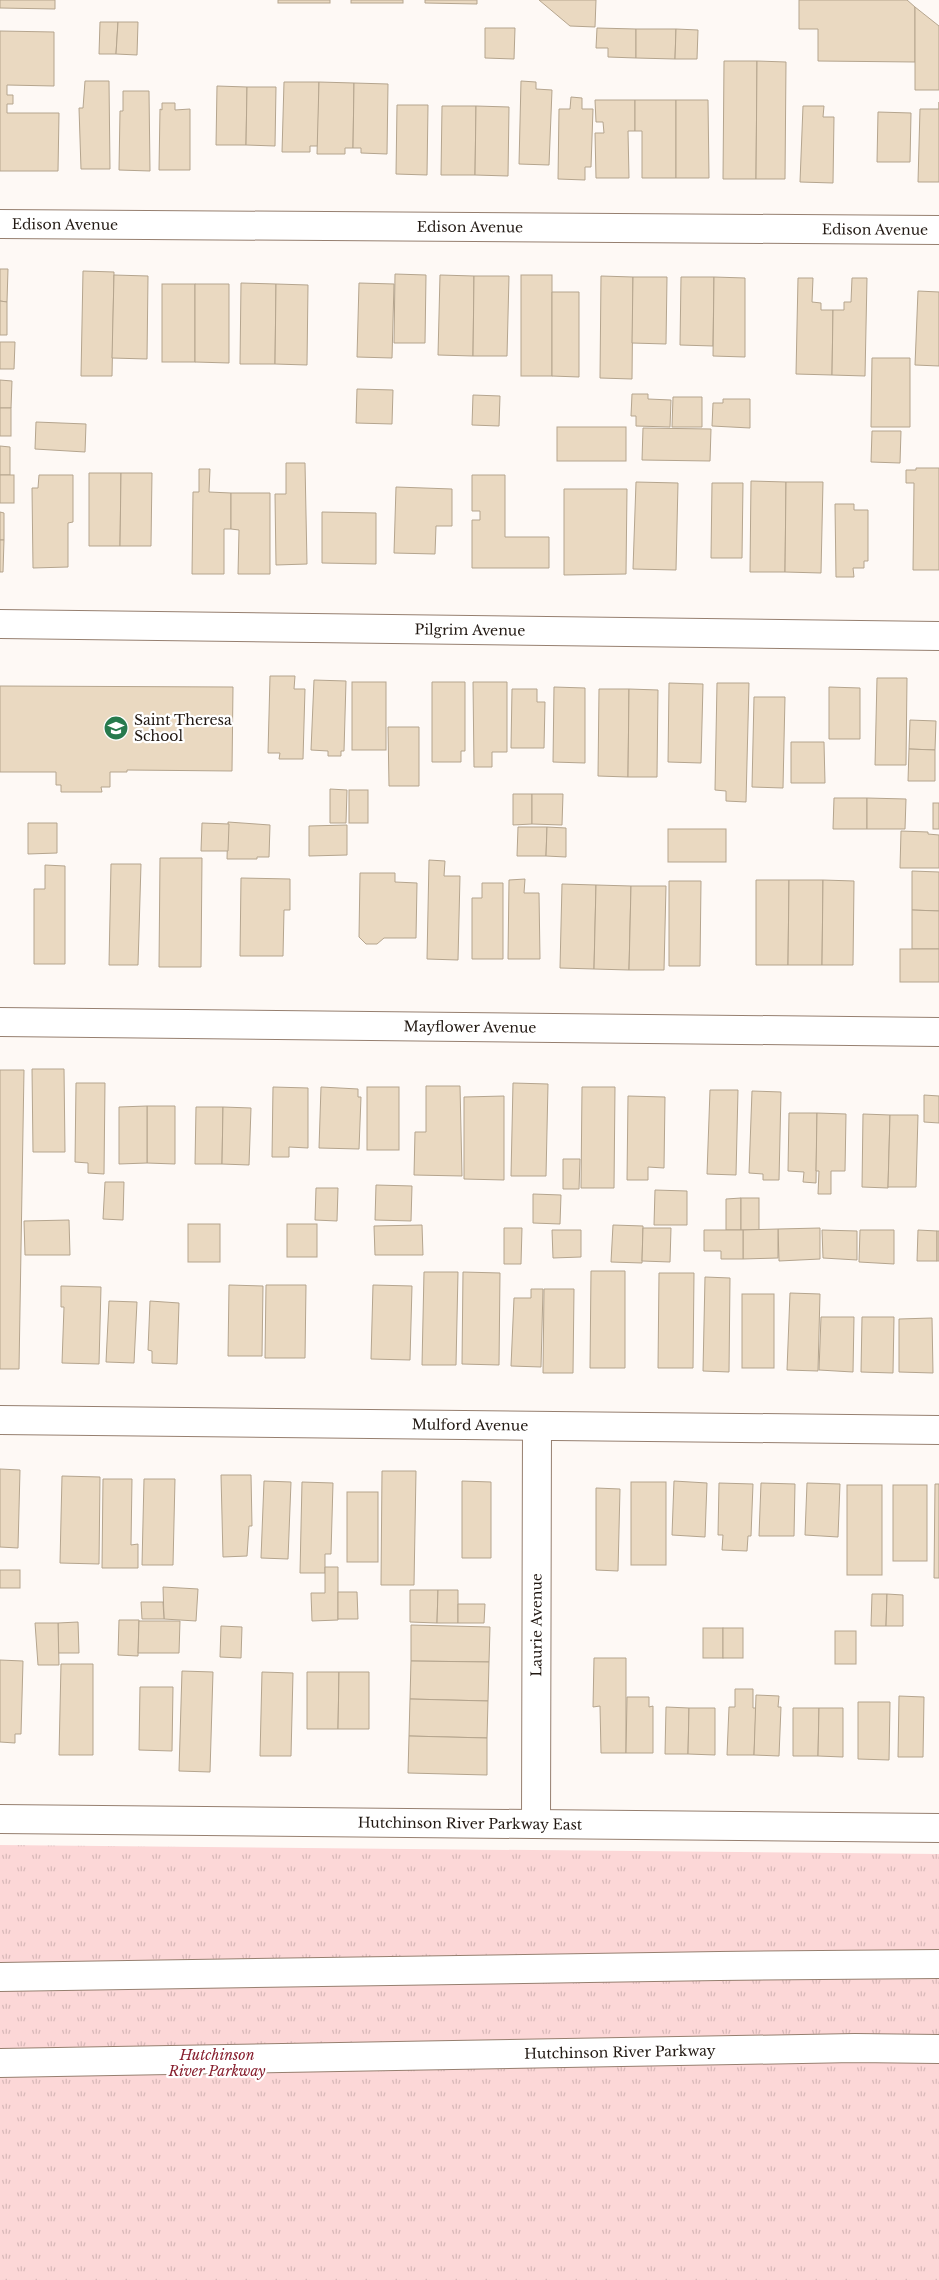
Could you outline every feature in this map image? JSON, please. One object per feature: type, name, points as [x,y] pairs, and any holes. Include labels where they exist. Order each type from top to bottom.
[{"type":"main road","name":"Edison Avenue","points":[[0,224],[939,230]]},
{"type":"main road","name":"Pilgrim Avenue","points":[[0,624],[939,636]]},
{"type":"main road","name":"Mayflower Avenue","points":[[0,1022],[939,1032]]},
{"type":"main road","name":"Mulford Avenue","points":[[0,1420],[939,1430]]},
{"type":"main road","name":"Laurie Avenue","points":[[536,1824],[537,1427]]},
{"type":"main road","name":"Hutchinson River Parkway East","points":[[0,1819],[939,1828]]},
{"type":"main road","points":[[0,1977],[939,1964]]},
{"type":"main road","name":"Hutchinson River Parkway","points":[[0,2063],[836,2048],[939,2049]]},
{"type":"green space","name":"Hutchinson River Parkway","points":[[0,1845],[939,1854],[939,2280],[0,2280]]},
{"type":"building","points":[[0,0],[55,0],[55,9],[0,8]]},
{"type":"building","points":[[278,0],[330,0],[330,3],[278,3]]},
{"type":"building","points":[[351,0],[403,0],[403,3],[351,3]]},
{"type":"building","points":[[425,0],[477,0],[477,4],[425,3]]},
{"type":"building","points":[[539,0],[596,0],[595,27],[570,26]]},
{"type":"building","points":[[799,0],[907,0],[915,7],[915,62],[818,61],[818,29],[799,29]]},
{"type":"building","points":[[915,7],[939,26],[939,90],[915,90]]},
{"type":"building","points":[[100,22],[118,22],[116,54],[99,54]]},
{"type":"building","points":[[118,22],[138,22],[137,55],[116,54]]},
{"type":"building","points":[[485,28],[515,28],[514,59],[485,58]]},
{"type":"building","points":[[597,28],[636,29],[636,58],[608,57],[608,48],[596,48]]},
{"type":"building","points":[[636,29],[676,29],[675,59],[636,58]]},
{"type":"building","points":[[676,29],[698,30],[697,59],[675,59]]},
{"type":"building","points":[[0,31],[54,32],[54,86],[7,85],[7,95],[13,95],[13,104],[7,104],[7,113],[59,113],[58,171],[0,171]]},
{"type":"building","points":[[724,61],[757,61],[756,179],[723,179]]},
{"type":"building","points":[[757,61],[786,62],[785,179],[756,179]]},
{"type":"building","points":[[85,81],[109,81],[110,169],[81,169],[79,108],[83,108]]},
{"type":"building","points":[[521,81],[536,82],[536,89],[552,90],[549,165],[519,164]]},
{"type":"building","points":[[284,82],[319,82],[318,146],[310,146],[310,152],[282,152]]},
{"type":"building","points":[[319,82],[354,83],[353,148],[345,148],[345,154],[317,154]]},
{"type":"building","points":[[354,83],[388,84],[387,154],[361,153],[361,148],[353,148]]},
{"type":"building","points":[[217,86],[247,87],[246,145],[216,145]]},
{"type":"building","points":[[247,87],[276,87],[275,146],[246,145]]},
{"type":"building","points":[[123,91],[149,91],[150,171],[119,170],[120,111],[123,111]]},
{"type":"building","points":[[571,97],[582,98],[582,109],[593,109],[591,167],[585,167],[585,180],[558,179],[559,109],[570,109]]},
{"type":"building","points":[[595,100],[635,100],[635,131],[628,131],[629,178],[596,178],[595,133],[604,133],[603,122],[596,122]]},
{"type":"building","points":[[635,100],[676,100],[676,178],[642,178],[642,131],[635,131]]},
{"type":"building","points":[[676,100],[708,100],[709,178],[676,178]]},
{"type":"building","points":[[162,103],[175,103],[175,110],[190,109],[190,170],[159,170],[160,109],[162,110]]},
{"type":"building","points":[[397,105],[428,105],[427,175],[396,174]]},
{"type":"building","points":[[442,106],[476,106],[475,175],[441,175]]},
{"type":"building","points":[[476,106],[509,107],[508,176],[475,175]]},
{"type":"building","points":[[803,106],[824,106],[823,117],[834,117],[833,183],[800,182]]},
{"type":"building","points":[[920,109],[939,109],[939,182],[918,182]]},
{"type":"building","points":[[878,112],[911,113],[910,162],[877,162]]},
{"type":"building","points":[[0,269],[8,269],[7,302],[0,301]]},
{"type":"building","points":[[83,271],[114,272],[112,376],[81,376]]},
{"type":"building","points":[[395,274],[426,275],[425,343],[394,343]]},
{"type":"building","points":[[114,275],[148,276],[147,359],[112,358]]},
{"type":"building","points":[[440,275],[474,276],[473,356],[438,355]]},
{"type":"building","points":[[521,275],[552,275],[552,376],[521,376]]},
{"type":"building","points":[[474,276],[509,276],[507,356],[473,356]]},
{"type":"building","points":[[601,276],[633,277],[632,379],[600,378]]},
{"type":"building","points":[[633,277],[667,277],[666,344],[632,343]]},
{"type":"building","points":[[681,277],[714,277],[713,346],[680,345]]},
{"type":"building","points":[[714,277],[745,278],[745,357],[713,356]]},
{"type":"building","points":[[798,278],[813,278],[812,302],[821,303],[821,310],[833,310],[832,375],[796,374]]},
{"type":"building","points":[[852,278],[867,278],[865,376],[832,375],[833,310],[844,310],[844,302],[851,302]]},
{"type":"building","points":[[241,283],[276,284],[275,364],[240,364]]},
{"type":"building","points":[[359,283],[394,284],[392,358],[357,357]]},
{"type":"building","points":[[162,284],[195,284],[195,362],[162,362]]},
{"type":"building","points":[[195,284],[229,284],[229,363],[195,362]]},
{"type":"building","points":[[276,284],[308,285],[307,365],[275,364]]},
{"type":"building","points":[[918,291],[939,292],[939,366],[915,365]]},
{"type":"building","points":[[552,292],[579,292],[579,377],[552,376]]},
{"type":"building","points":[[0,301],[7,302],[7,335],[0,335]]},
{"type":"building","points":[[0,342],[15,342],[14,369],[0,369]]},
{"type":"building","points":[[872,358],[910,358],[910,427],[871,427]]},
{"type":"building","points":[[0,380],[12,381],[11,408],[0,408]]},
{"type":"building","points":[[357,389],[393,390],[392,424],[356,423]]},
{"type":"building","points":[[632,394],[648,394],[648,399],[671,400],[670,427],[636,426],[636,416],[631,416]]},
{"type":"building","points":[[473,395],[500,396],[499,426],[472,425]]},
{"type":"building","points":[[673,397],[702,397],[702,427],[672,427]]},
{"type":"building","points":[[723,399],[750,399],[750,428],[712,426],[713,403],[723,403]]},
{"type":"building","points":[[0,408],[11,408],[11,436],[0,436]]},
{"type":"building","points":[[36,422],[86,424],[85,452],[35,449]]},
{"type":"building","points":[[557,427],[626,427],[626,461],[557,461]]},
{"type":"building","points":[[643,428],[711,429],[710,461],[642,460]]},
{"type":"building","points":[[872,431],[901,431],[900,463],[871,462]]},
{"type":"building","points":[[0,446],[10,447],[10,475],[0,475]]},
{"type":"building","points":[[286,463],[305,463],[307,564],[276,565],[275,494],[286,494]]},
{"type":"building","points":[[916,468],[939,468],[939,570],[913,570],[914,483],[906,483],[906,470],[916,470]]},
{"type":"building","points":[[199,469],[210,469],[209,492],[231,493],[231,529],[224,529],[224,574],[192,574],[193,492],[199,492]]},
{"type":"building","points":[[89,473],[121,473],[120,546],[89,546]]},
{"type":"building","points":[[121,473],[152,473],[151,546],[120,546]]},
{"type":"building","points":[[0,475],[14,475],[14,503],[0,503]]},
{"type":"building","points":[[39,475],[73,475],[73,522],[68,523],[68,567],[33,568],[32,488],[38,488]]},
{"type":"building","points":[[472,475],[505,475],[505,537],[549,537],[549,568],[472,568],[472,520],[480,520],[480,511],[472,511]]},
{"type":"building","points":[[751,481],[786,482],[785,572],[750,572]]},
{"type":"building","points":[[636,482],[678,483],[676,570],[633,569]]},
{"type":"building","points":[[786,482],[823,482],[821,573],[785,572]]},
{"type":"building","points":[[712,483],[743,483],[742,558],[711,558]]},
{"type":"building","points":[[396,487],[452,489],[452,526],[436,526],[435,554],[394,553]]},
{"type":"building","points":[[564,489],[627,489],[626,574],[564,575]]},
{"type":"building","points":[[231,493],[270,493],[270,574],[238,574],[239,530],[231,529]]},
{"type":"building","points":[[835,504],[854,504],[854,510],[868,510],[868,561],[864,561],[864,568],[853,568],[854,577],[836,577]]},
{"type":"building","points":[[0,512],[4,513],[4,540],[0,540]]},
{"type":"building","points":[[322,512],[376,513],[376,564],[322,563]]},
{"type":"building","points":[[0,540],[4,540],[3,572],[0,572]]},
{"type":"building","points":[[270,676],[295,676],[294,689],[305,689],[303,759],[279,759],[280,753],[268,753]]},
{"type":"building","points":[[877,678],[907,678],[906,765],[875,765]]},
{"type":"building","points":[[314,680],[346,681],[344,751],[341,751],[341,756],[328,756],[328,751],[311,750]]},
{"type":"building","points":[[352,682],[386,682],[386,750],[352,750]]},
{"type":"building","points":[[432,682],[465,682],[465,751],[461,751],[461,762],[432,762]]},
{"type":"building","points":[[473,682],[507,682],[507,752],[492,752],[492,767],[474,767]]},
{"type":"building","points":[[669,683],[703,684],[701,763],[668,762]]},
{"type":"building","points":[[717,683],[749,683],[746,802],[726,801],[726,791],[715,790]]},
{"type":"building","name":"Saint Theresa School","points":[[0,686],[233,687],[232,771],[127,770],[127,772],[110,772],[110,787],[101,787],[102,792],[61,792],[61,785],[56,785],[56,772],[0,772]]},
{"type":"building","points":[[554,687],[585,688],[585,763],[553,762]]},
{"type":"building","points":[[829,687],[860,688],[860,739],[829,739]]},
{"type":"building","points":[[512,689],[537,689],[537,702],[545,702],[544,748],[511,748]]},
{"type":"building","points":[[599,689],[629,689],[628,777],[598,776]]},
{"type":"building","points":[[629,689],[658,690],[657,777],[628,777]]},
{"type":"building","points":[[754,697],[785,697],[783,788],[752,787]]},
{"type":"building","points":[[910,720],[936,721],[935,750],[909,749]]},
{"type":"building","points":[[388,727],[419,727],[419,786],[389,786]]},
{"type":"building","points":[[791,742],[824,742],[825,783],[791,783]]},
{"type":"building","points":[[909,749],[935,750],[935,781],[908,781]]},
{"type":"building","points":[[330,789],[347,790],[346,823],[330,823]]},
{"type":"building","points":[[349,790],[368,790],[368,823],[349,823]]},
{"type":"building","points":[[513,794],[532,794],[532,824],[513,825]]},
{"type":"building","points":[[532,794],[563,794],[562,825],[532,824]]},
{"type":"building","points":[[834,798],[867,798],[867,829],[833,829]]},
{"type":"building","points":[[867,798],[906,799],[905,829],[867,829]]},
{"type":"building","points":[[933,803],[939,803],[939,829],[933,829]]},
{"type":"building","points":[[228,822],[270,825],[269,857],[227,859]]},
{"type":"building","points":[[28,823],[57,823],[57,853],[28,854]]},
{"type":"building","points":[[202,823],[229,824],[228,851],[201,851]]},
{"type":"building","points":[[347,825],[347,855],[309,856],[309,826]]},
{"type":"building","points":[[518,827],[547,827],[546,856],[517,856]]},
{"type":"building","points":[[547,827],[566,828],[566,857],[546,856]]},
{"type":"building","points":[[668,829],[726,829],[726,862],[668,862]]},
{"type":"building","points":[[901,831],[928,832],[928,834],[939,835],[939,868],[900,868]]},
{"type":"building","points":[[160,858],[202,858],[201,967],[159,967]]},
{"type":"building","points":[[429,860],[445,861],[444,876],[460,876],[458,960],[427,959]]},
{"type":"building","points":[[111,864],[141,864],[138,965],[109,965]]},
{"type":"building","points":[[45,865],[65,866],[65,964],[34,964],[34,889],[45,889]]},
{"type":"building","points":[[912,871],[939,872],[939,911],[912,910]]},
{"type":"building","points":[[360,873],[395,873],[395,882],[417,883],[416,938],[384,938],[377,944],[366,944],[359,937]]},
{"type":"building","points":[[241,878],[290,879],[290,910],[284,910],[283,956],[240,956]]},
{"type":"building","points":[[525,879],[524,893],[539,893],[540,959],[508,959],[509,880]]},
{"type":"building","points":[[756,880],[789,880],[788,965],[756,965]]},
{"type":"building","points":[[789,880],[823,880],[822,965],[788,965]]},
{"type":"building","points":[[823,880],[854,881],[853,965],[822,965]]},
{"type":"building","points":[[669,881],[701,881],[700,966],[669,966]]},
{"type":"building","points":[[482,883],[503,883],[503,959],[472,959],[472,898],[482,898]]},
{"type":"building","points":[[562,884],[596,885],[594,969],[560,968]]},
{"type":"building","points":[[596,885],[631,886],[629,970],[594,969]]},
{"type":"building","points":[[631,886],[666,886],[664,970],[629,970]]},
{"type":"building","points":[[912,910],[939,911],[939,949],[912,949]]},
{"type":"building","points":[[900,949],[939,949],[939,982],[900,982]]},
{"type":"building","points":[[32,1069],[64,1069],[65,1152],[33,1152]]},
{"type":"building","points":[[0,1070],[24,1070],[19,1369],[0,1369]]},
{"type":"building","points":[[76,1083],[105,1083],[104,1174],[88,1173],[88,1163],[75,1162]]},
{"type":"building","points":[[513,1083],[548,1084],[546,1176],[511,1176]]},
{"type":"building","points":[[426,1086],[460,1086],[462,1176],[414,1175],[415,1132],[426,1132]]},
{"type":"building","points":[[273,1087],[308,1088],[308,1148],[289,1147],[289,1157],[272,1157]]},
{"type":"building","points":[[321,1087],[358,1089],[358,1097],[361,1097],[359,1149],[319,1148]]},
{"type":"building","points":[[367,1087],[399,1087],[399,1150],[367,1150]]},
{"type":"building","points":[[582,1087],[615,1087],[614,1188],[581,1188]]},
{"type":"building","points":[[710,1090],[738,1090],[736,1175],[707,1174]]},
{"type":"building","points":[[752,1091],[781,1092],[779,1180],[763,1180],[763,1174],[749,1173]]},
{"type":"building","points":[[924,1095],[939,1096],[939,1123],[924,1122]]},
{"type":"building","points":[[504,1096],[504,1180],[464,1179],[464,1097]]},
{"type":"building","points":[[628,1096],[665,1097],[664,1168],[648,1167],[648,1180],[627,1180]]},
{"type":"building","points":[[147,1106],[175,1106],[175,1164],[147,1163]]},
{"type":"building","points":[[147,1106],[147,1163],[119,1164],[119,1107]]},
{"type":"building","points":[[196,1107],[223,1107],[222,1164],[195,1164]]},
{"type":"building","points":[[223,1107],[251,1108],[249,1165],[222,1164]]},
{"type":"building","points":[[789,1113],[817,1113],[816,1183],[803,1182],[804,1172],[788,1171]]},
{"type":"building","points":[[817,1113],[846,1114],[845,1171],[831,1171],[831,1194],[818,1194],[819,1171],[816,1171]]},
{"type":"building","points":[[863,1114],[890,1115],[888,1188],[862,1187]]},
{"type":"building","points":[[890,1115],[918,1115],[916,1187],[888,1187]]},
{"type":"building","points":[[563,1159],[580,1159],[579,1189],[563,1189]]},
{"type":"building","points":[[105,1182],[124,1182],[123,1220],[103,1219]]},
{"type":"building","points":[[376,1185],[412,1186],[411,1221],[375,1220]]},
{"type":"building","points":[[316,1188],[338,1188],[337,1221],[315,1220]]},
{"type":"building","points":[[655,1190],[687,1191],[687,1225],[654,1225]]},
{"type":"building","points":[[533,1194],[561,1195],[560,1224],[533,1223]]},
{"type":"building","points":[[741,1198],[741,1230],[726,1230],[726,1199]]},
{"type":"building","points":[[741,1198],[759,1198],[759,1230],[741,1230]]},
{"type":"building","points":[[69,1220],[70,1255],[25,1255],[24,1221]]},
{"type":"building","points":[[188,1224],[220,1224],[220,1262],[188,1262]]},
{"type":"building","points":[[287,1224],[317,1224],[317,1257],[287,1257]]},
{"type":"building","points":[[422,1225],[423,1255],[375,1255],[374,1226]]},
{"type":"building","points":[[613,1225],[643,1226],[642,1263],[611,1262]]},
{"type":"building","points":[[504,1228],[522,1228],[521,1264],[504,1264]]},
{"type":"building","points":[[643,1228],[671,1228],[670,1262],[642,1261]]},
{"type":"building","points":[[820,1228],[820,1259],[779,1261],[778,1229]]},
{"type":"building","points":[[778,1229],[778,1258],[743,1259],[743,1230]]},
{"type":"building","points":[[552,1230],[581,1230],[581,1257],[553,1258]]},
{"type":"building","points":[[704,1230],[743,1230],[743,1259],[721,1259],[721,1251],[704,1251]]},
{"type":"building","points":[[822,1230],[857,1231],[857,1260],[823,1258]]},
{"type":"building","points":[[860,1230],[894,1230],[894,1264],[859,1262]]},
{"type":"building","points":[[918,1230],[937,1231],[937,1261],[917,1261]]},
{"type":"building","points":[[937,1231],[939,1231],[939,1261],[937,1261]]},
{"type":"building","points":[[591,1271],[625,1271],[625,1368],[590,1368]]},
{"type":"building","points":[[424,1272],[458,1272],[456,1365],[422,1365]]},
{"type":"building","points":[[463,1272],[500,1273],[499,1365],[462,1364]]},
{"type":"building","points":[[659,1273],[694,1273],[693,1368],[658,1368]]},
{"type":"building","points":[[705,1277],[730,1278],[729,1372],[703,1371]]},
{"type":"building","points":[[229,1285],[263,1286],[262,1356],[228,1356]]},
{"type":"building","points":[[266,1285],[306,1285],[305,1358],[265,1358]]},
{"type":"building","points":[[373,1285],[412,1286],[410,1360],[371,1359]]},
{"type":"building","points":[[61,1286],[101,1287],[99,1364],[62,1363],[64,1307],[61,1307]]},
{"type":"building","points":[[531,1289],[543,1289],[541,1367],[511,1366],[514,1298],[531,1298]]},
{"type":"building","points":[[544,1289],[574,1289],[573,1373],[543,1373]]},
{"type":"building","points":[[790,1293],[820,1294],[818,1371],[787,1370]]},
{"type":"building","points":[[742,1294],[774,1294],[774,1368],[742,1368]]},
{"type":"building","points":[[109,1301],[137,1302],[134,1363],[106,1362]]},
{"type":"building","points":[[150,1301],[179,1303],[177,1364],[152,1363],[152,1351],[148,1350]]},
{"type":"building","points":[[821,1317],[854,1317],[853,1372],[819,1370]]},
{"type":"building","points":[[862,1317],[894,1317],[893,1373],[861,1372]]},
{"type":"building","points":[[932,1318],[933,1373],[899,1372],[899,1319]]},
{"type":"building","points":[[0,1469],[20,1470],[18,1548],[0,1547]]},
{"type":"building","points":[[382,1471],[416,1471],[414,1585],[381,1585]]},
{"type":"building","points":[[221,1475],[251,1475],[252,1526],[249,1526],[247,1556],[223,1557]]},
{"type":"building","points":[[62,1476],[100,1477],[99,1564],[60,1563]]},
{"type":"building","points":[[103,1479],[132,1479],[131,1545],[138,1544],[138,1568],[102,1568]]},
{"type":"building","points":[[144,1479],[175,1479],[173,1565],[142,1565]]},
{"type":"building","points":[[264,1481],[291,1482],[288,1559],[261,1558]]},
{"type":"building","points":[[462,1481],[491,1482],[491,1558],[462,1558]]},
{"type":"building","points":[[674,1481],[707,1483],[705,1537],[672,1535]]},
{"type":"building","points":[[302,1482],[333,1483],[331,1554],[325,1554],[325,1573],[300,1573]]},
{"type":"building","points":[[631,1482],[666,1482],[666,1565],[631,1565]]},
{"type":"building","points":[[719,1483],[753,1484],[751,1536],[748,1536],[747,1551],[722,1550],[723,1535],[718,1535]]},
{"type":"building","points":[[761,1483],[795,1484],[794,1536],[759,1536]]},
{"type":"building","points":[[807,1483],[840,1484],[838,1537],[805,1535]]},
{"type":"building","points":[[935,1484],[939,1484],[939,1578],[934,1578]]},
{"type":"building","points":[[847,1485],[882,1485],[882,1575],[847,1575]]},
{"type":"building","points":[[893,1485],[927,1485],[927,1561],[893,1561]]},
{"type":"building","points":[[596,1488],[620,1489],[618,1571],[596,1570]]},
{"type":"building","points":[[347,1492],[378,1492],[378,1562],[347,1562]]},
{"type":"building","points":[[325,1567],[338,1567],[338,1620],[312,1621],[311,1593],[325,1593]]},
{"type":"building","points":[[0,1570],[20,1570],[20,1588],[0,1588]]},
{"type":"building","points":[[163,1587],[198,1589],[196,1621],[164,1619]]},
{"type":"building","points":[[410,1590],[438,1590],[437,1623],[410,1622]]},
{"type":"building","points":[[438,1590],[458,1590],[458,1623],[437,1623]]},
{"type":"building","points":[[338,1592],[357,1592],[358,1619],[338,1619]]},
{"type":"building","points":[[872,1594],[887,1594],[886,1626],[871,1626]]},
{"type":"building","points":[[887,1594],[903,1595],[903,1626],[886,1626]]},
{"type":"building","points":[[141,1602],[163,1602],[164,1619],[142,1619]]},
{"type":"building","points":[[458,1604],[485,1604],[484,1623],[458,1623]]},
{"type":"building","points":[[119,1620],[139,1620],[138,1656],[118,1655]]},
{"type":"building","points":[[139,1621],[180,1621],[179,1653],[138,1653]]},
{"type":"building","points":[[78,1622],[79,1653],[58,1653],[58,1623]]},
{"type":"building","points":[[35,1623],[58,1623],[59,1665],[38,1665]]},
{"type":"building","points":[[411,1625],[490,1627],[489,1662],[411,1661]]},
{"type":"building","points":[[221,1626],[242,1627],[241,1658],[220,1657]]},
{"type":"building","points":[[703,1628],[723,1628],[723,1658],[703,1658]]},
{"type":"building","points":[[723,1628],[743,1628],[743,1658],[723,1658]]},
{"type":"building","points":[[835,1631],[856,1631],[856,1664],[835,1664]]},
{"type":"building","points":[[594,1658],[626,1658],[626,1753],[601,1753],[600,1706],[593,1707]]},
{"type":"building","points":[[0,1660],[23,1661],[21,1734],[15,1734],[15,1743],[0,1742]]},
{"type":"building","points":[[411,1661],[489,1662],[488,1701],[410,1699]]},
{"type":"building","points":[[61,1664],[93,1664],[93,1755],[59,1755]]},
{"type":"building","points":[[182,1671],[213,1672],[210,1772],[179,1771]]},
{"type":"building","points":[[262,1672],[293,1673],[291,1756],[260,1756]]},
{"type":"building","points":[[307,1672],[339,1672],[338,1729],[307,1729]]},
{"type":"building","points":[[339,1672],[369,1672],[369,1729],[338,1729]]},
{"type":"building","points":[[140,1687],[173,1687],[172,1751],[139,1750]]},
{"type":"building","points":[[735,1689],[753,1689],[753,1708],[756,1708],[754,1755],[727,1755],[729,1707],[735,1707]]},
{"type":"building","points":[[756,1695],[779,1696],[778,1707],[781,1707],[779,1756],[754,1755]]},
{"type":"building","points":[[899,1696],[924,1697],[923,1757],[898,1757]]},
{"type":"building","points":[[627,1697],[649,1697],[649,1707],[653,1706],[653,1753],[626,1753]]},
{"type":"building","points":[[410,1699],[488,1701],[487,1738],[409,1736]]},
{"type":"building","points":[[858,1702],[890,1702],[889,1760],[858,1759]]},
{"type":"building","points":[[666,1707],[689,1708],[688,1754],[665,1754]]},
{"type":"building","points":[[689,1708],[715,1708],[715,1755],[688,1754]]},
{"type":"building","points":[[793,1708],[819,1708],[818,1756],[793,1756]]},
{"type":"building","points":[[819,1708],[843,1708],[843,1757],[818,1756]]},
{"type":"building","points":[[409,1736],[487,1738],[487,1775],[408,1773]]},
{"type":"place","name":"Saint Theresa School","points":[[116,728]]}]
